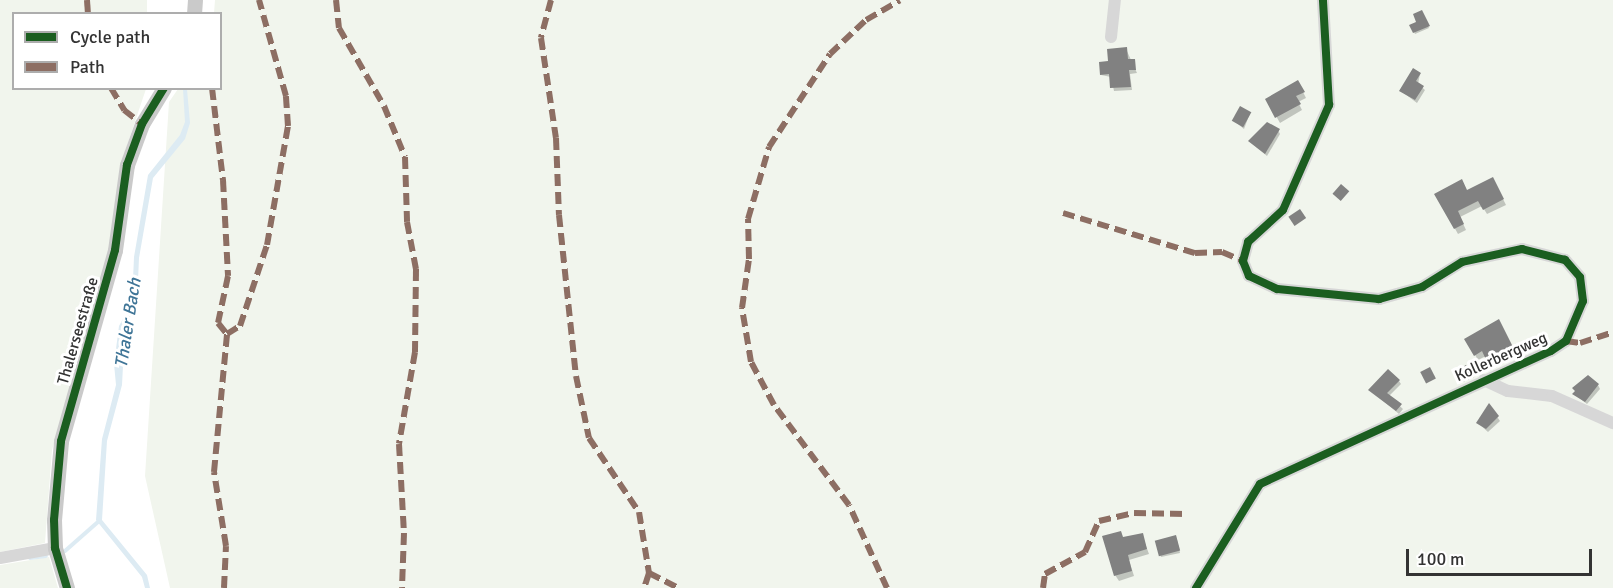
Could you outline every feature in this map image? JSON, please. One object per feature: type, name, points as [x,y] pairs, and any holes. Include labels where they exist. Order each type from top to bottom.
[{"type":"main road","name":"Thalerseestraße","points":[[67,588],[55,548],[61,441],[115,250],[127,165],[141,124],[163,90]]},
{"type":"street","points":[[1111,37],[1115,0]]},
{"type":"street","name":"Kollerbergweg","points":[[1196,588],[1260,484],[1566,341],[1583,301],[1580,277],[1564,260],[1522,249],[1461,261],[1422,287],[1379,299],[1277,289],[1249,276],[1243,261],[1248,242],[1283,210],[1329,105],[1323,0]]},
{"type":"street","points":[[1484,380],[1508,391],[1552,396],[1613,423]]},
{"type":"street","points":[[0,558],[55,548]]},
{"type":"shaded area","points":[[0,0],[147,0],[147,12],[12,12],[12,90],[146,90],[121,163],[111,247],[52,450],[45,543],[0,552]]},
{"type":"shaded area","points":[[215,0],[1613,0],[1613,588],[170,588],[145,476],[169,102],[177,90],[222,90],[222,12],[214,12]]},
{"type":"shaded area","points":[[183,90],[187,90],[190,123],[185,139],[153,178],[139,258],[137,303],[125,328],[122,385],[107,441],[102,520],[147,575],[150,588],[145,588],[142,577],[96,520],[102,439],[116,385],[114,364],[119,326],[132,302],[134,257],[148,175],[180,135],[185,122]]},
{"type":"shaded area","points":[[49,557],[58,588],[0,588],[0,565]]},
{"type":"building","points":[[1422,10],[1430,26],[1413,33],[1409,25],[1416,22],[1413,14]]},
{"type":"building","points":[[1127,47],[1128,59],[1135,59],[1136,70],[1129,70],[1131,87],[1110,88],[1109,74],[1100,75],[1099,62],[1108,61],[1107,49]]},
{"type":"building","points":[[1413,68],[1421,73],[1416,81],[1424,86],[1415,100],[1399,91]]},
{"type":"building","points":[[1298,80],[1305,92],[1296,96],[1301,104],[1275,118],[1265,99]]},
{"type":"building","points":[[1240,106],[1251,112],[1243,127],[1232,121]]},
{"type":"building","points":[[1267,122],[1280,129],[1265,154],[1248,141]]},
{"type":"building","points":[[1493,177],[1504,199],[1483,210],[1478,201],[1458,211],[1464,224],[1454,229],[1434,194],[1462,179],[1467,190]]},
{"type":"building","points":[[1341,184],[1349,191],[1341,201],[1332,194]]},
{"type":"building","points":[[1300,209],[1306,218],[1295,226],[1288,217]]},
{"type":"building","points":[[1499,319],[1515,351],[1487,362],[1482,351],[1474,356],[1464,339]]},
{"type":"building","points":[[1466,365],[1474,377],[1463,382],[1456,371]]},
{"type":"building","points":[[1430,367],[1436,379],[1426,384],[1420,372]]},
{"type":"building","points":[[1388,369],[1400,380],[1387,393],[1402,404],[1396,411],[1368,390]]},
{"type":"building","points":[[1588,375],[1599,384],[1585,402],[1572,394],[1575,391],[1572,388]]},
{"type":"building","points":[[1489,403],[1499,416],[1486,429],[1476,423]]},
{"type":"building","points":[[1121,531],[1123,537],[1143,533],[1147,549],[1128,555],[1132,571],[1114,576],[1102,536]]},
{"type":"building","points":[[1176,535],[1180,550],[1159,556],[1155,541]]},
{"type":"waterway","points":[[65,551],[99,521]]},
{"type":"waterway","points":[[30,558],[46,556]]},
{"type":"marked path","points":[[87,0],[88,12]]},
{"type":"marked path","points":[[227,334],[240,326],[267,245],[288,126],[286,96],[259,0]]},
{"type":"marked path","points":[[336,0],[339,28],[384,106],[405,157],[407,222],[416,269],[415,352],[399,444],[404,533],[402,588]]},
{"type":"marked path","points":[[551,0],[541,38],[556,138],[559,215],[576,376],[589,438],[639,512],[649,573],[644,588]]},
{"type":"marked path","points":[[887,588],[849,505],[774,405],[751,362],[742,308],[749,259],[748,219],[769,147],[830,54],[866,20],[900,0]]},
{"type":"marked path","points":[[112,90],[124,110],[142,124]]},
{"type":"marked path","points":[[212,90],[223,180],[228,276],[218,323],[227,334]]},
{"type":"marked path","points":[[1063,213],[1195,253],[1222,252],[1243,261]]},
{"type":"marked path","points":[[1566,341],[1580,343],[1613,332]]},
{"type":"marked path","points":[[224,588],[226,546],[214,472],[227,334]]},
{"type":"marked path","points":[[1043,588],[1045,574],[1085,552],[1099,521],[1134,513],[1186,514]]},
{"type":"marked path","points":[[649,573],[679,588]]},
{"type":"cycle path","points":[[1196,588],[1260,484],[1551,351],[1566,341],[1583,301],[1580,277],[1565,260],[1522,249],[1462,262],[1422,287],[1379,299],[1277,289],[1249,276],[1243,261],[1248,242],[1283,210],[1329,105],[1323,0]]},
{"type":"cycle path","points":[[67,588],[55,548],[54,520],[61,441],[115,250],[127,165],[142,124],[163,90]]},
{"type":"water label","name":"Thaler Bach","points":[[128,323]]}]
